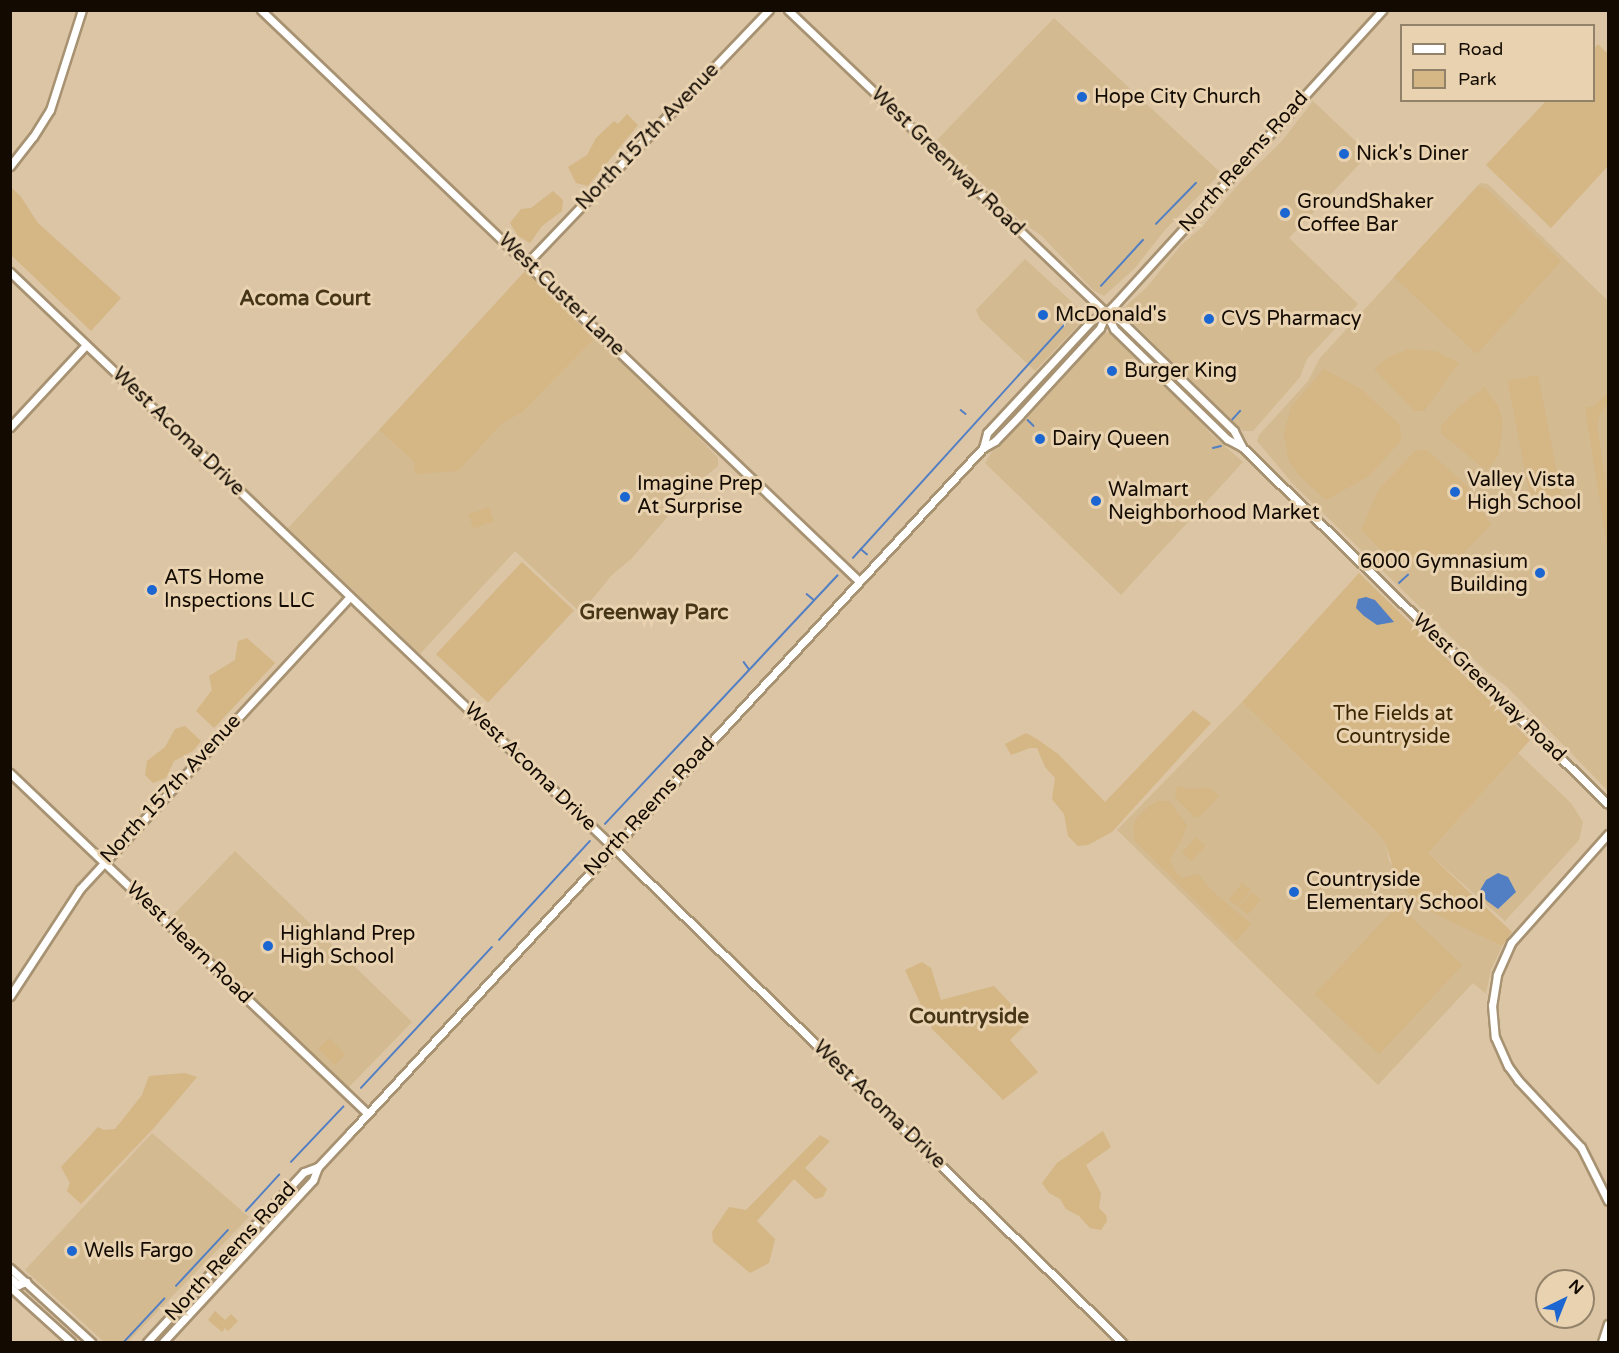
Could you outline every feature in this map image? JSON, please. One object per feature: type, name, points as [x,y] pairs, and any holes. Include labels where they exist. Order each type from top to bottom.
[{"type":"street","points":[[10,166],[33,137],[50,110],[82,10]]},
{"type":"street","name":"West Custer Lane","points":[[261,10],[859,581]]},
{"type":"street","name":"North 157th Avenue","points":[[527,263],[768,10]]},
{"type":"street","name":"West Greenway Road","points":[[788,10],[1106,313],[1114,329],[1227,439],[1242,447],[1608,804]]},
{"type":"street","name":"North Reems Road","points":[[983,448],[987,433],[1091,321],[1106,313],[1383,10]]},
{"type":"street","name":"West Acoma Drive","points":[[10,272],[613,847],[1122,1342]]},
{"type":"street","name":"North Reems Road","points":[[163,1342],[313,1180],[318,1167],[367,1113],[983,448],[995,441],[1100,328],[1106,313]]},
{"type":"street","points":[[10,427],[86,345]]},
{"type":"street","name":"North 157th Avenue","points":[[10,996],[66,908],[104,862],[350,596]]},
{"type":"street","name":"West Hearn Road","points":[[10,772],[367,1113]]},
{"type":"street","points":[[1608,834],[1511,943],[1497,975],[1492,1005],[1495,1037],[1508,1066],[1518,1080],[1581,1147],[1608,1201]]},
{"type":"street","name":"North Reems Road","points":[[147,1342],[304,1172],[318,1167]]},
{"type":"street","points":[[10,1268],[91,1342]]},
{"type":"street","points":[[10,1278],[18,1285],[26,1282]]},
{"type":"street","points":[[10,1287],[70,1342]]},
{"type":"street","points":[[1602,1342],[1608,1324]]},
{"type":"shaded area","points":[[1054,18],[1221,173],[1164,231],[1135,268],[1104,296],[1093,290],[1042,236],[1022,222],[937,140]]},
{"type":"shaded area","points":[[1313,101],[1369,154],[1289,238],[1358,304],[1307,359],[1300,377],[1253,431],[1243,431],[1125,315],[1124,308],[1147,287],[1181,245],[1201,228],[1243,179],[1281,142]]},
{"type":"shaded area","name":"Valley Vista High School","points":[[1480,183],[1488,184],[1608,301],[1608,791],[1506,686],[1488,673],[1293,484],[1257,441],[1259,435],[1308,381],[1320,358]]},
{"type":"shaded area","points":[[1025,259],[1083,312],[1083,320],[1035,371],[980,319],[976,310]]},
{"type":"shaded area","points":[[1109,332],[1156,380],[1191,410],[1210,433],[1243,462],[1121,595],[985,463],[996,445],[1024,420],[1060,377],[1104,334]]},
{"type":"shaded area","points":[[594,339],[604,344],[672,410],[718,458],[718,466],[696,484],[632,558],[611,576],[581,613],[515,551],[420,654],[288,528],[379,430],[414,462],[523,412]]},
{"type":"shaded area","name":"Countryside Elementary School","points":[[1242,702],[1374,829],[1386,844],[1389,861],[1422,906],[1502,946],[1491,970],[1486,994],[1473,983],[1378,1085],[1117,830]]},
{"type":"shaded area","points":[[1518,753],[1571,803],[1583,822],[1579,840],[1505,921],[1428,853]]},
{"type":"shaded area","name":"Highland Prep High School","points":[[235,851],[412,1022],[348,1088],[171,917]]},
{"type":"shaded area","points":[[152,1133],[249,1217],[128,1342],[104,1342],[25,1270]]},
{"type":"green space","points":[[1598,44],[1608,54],[1608,166],[1551,228],[1486,165],[1545,102],[1595,102],[1595,48]]},
{"type":"green space","points":[[627,114],[638,125],[588,186],[576,183],[568,167],[587,155],[596,138],[614,121],[618,124]]},
{"type":"green space","points":[[1478,186],[1487,189],[1561,261],[1477,354],[1394,277]]},
{"type":"green space","points":[[11,187],[21,197],[38,223],[121,298],[91,331],[11,255]]},
{"type":"green space","points":[[553,191],[563,200],[562,211],[542,226],[530,243],[518,236],[510,223],[521,209],[531,208]]},
{"type":"green space","points":[[526,270],[594,339],[523,412],[502,423],[458,471],[415,474],[414,462],[379,430]]},
{"type":"green space","points":[[1408,349],[1435,351],[1459,363],[1424,411],[1415,411],[1374,369],[1389,357]]},
{"type":"green space","points":[[1324,369],[1362,390],[1400,425],[1401,441],[1369,476],[1326,500],[1301,477],[1289,462],[1284,433],[1291,407]]},
{"type":"green space","points":[[1538,375],[1564,507],[1533,512],[1508,381]]},
{"type":"green space","points":[[1484,387],[1498,406],[1503,423],[1499,454],[1487,471],[1441,433],[1441,426],[1458,408]]},
{"type":"green space","points":[[1608,393],[1608,403],[1600,414],[1597,425],[1608,498],[1607,546],[1585,408],[1594,406]]},
{"type":"green space","points":[[1416,450],[1427,450],[1466,485],[1491,524],[1460,557],[1432,569],[1401,565],[1388,557],[1361,530],[1379,489]]},
{"type":"green space","points":[[489,507],[494,521],[473,529],[468,515]]},
{"type":"green space","points":[[522,562],[574,610],[488,703],[436,654]]},
{"type":"green space","name":"The Fields at Countryside","points":[[1359,573],[1530,740],[1428,853],[1512,932],[1502,946],[1434,913],[1413,899],[1395,875],[1386,844],[1374,829],[1242,702]]},
{"type":"green space","points":[[247,638],[275,663],[214,728],[196,711],[212,690],[209,676],[235,660],[238,641]]},
{"type":"green space","points":[[1193,710],[1211,723],[1112,832],[1088,845],[1078,846],[1068,836],[1064,814],[1052,799],[1055,778],[1045,767],[1037,748],[1030,748],[1011,755],[1005,744],[1026,733],[1037,739],[1058,754],[1105,802]]},
{"type":"green space","points":[[185,726],[201,741],[193,751],[174,761],[166,778],[153,783],[145,775],[147,761],[165,747],[175,729]]},
{"type":"green space","points":[[1178,786],[1189,789],[1209,788],[1219,796],[1199,817],[1195,817],[1176,799],[1175,793]]},
{"type":"green space","points":[[1158,801],[1169,801],[1187,825],[1170,860],[1175,872],[1183,878],[1198,874],[1210,889],[1251,924],[1236,941],[1135,841],[1133,828],[1136,819],[1149,806]]},
{"type":"green space","points":[[1196,837],[1206,846],[1192,861],[1182,853]]},
{"type":"green space","points":[[1242,883],[1251,890],[1238,906],[1229,900]]},
{"type":"green space","points":[[1252,892],[1261,900],[1248,915],[1239,907]]},
{"type":"green space","points":[[1398,905],[1462,965],[1379,1054],[1315,994]]},
{"type":"green space","points":[[922,962],[931,968],[941,1000],[994,986],[1028,1022],[1010,1040],[1038,1072],[1003,1100],[932,1029],[905,970]]},
{"type":"green space","points":[[329,1038],[345,1054],[335,1065],[318,1049]]},
{"type":"green space","points":[[185,1073],[197,1077],[153,1129],[81,1204],[67,1191],[70,1183],[61,1167],[98,1127],[104,1130],[115,1129],[142,1095],[149,1076]]},
{"type":"green space","points":[[1103,1131],[1111,1147],[1086,1165],[1101,1193],[1099,1208],[1106,1215],[1107,1221],[1101,1230],[1090,1228],[1079,1216],[1066,1209],[1060,1199],[1049,1193],[1042,1183],[1057,1163]]},
{"type":"green space","points":[[820,1135],[830,1141],[805,1168],[827,1189],[823,1197],[815,1199],[794,1179],[757,1221],[775,1239],[769,1263],[750,1273],[713,1242],[712,1232],[729,1207],[746,1210]]},
{"type":"green space","points":[[215,1311],[225,1320],[231,1314],[238,1321],[228,1331],[225,1328],[222,1332],[208,1320]]},
{"type":"water","points":[[1366,597],[1375,600],[1394,622],[1377,625],[1364,616],[1356,608],[1358,599]]},
{"type":"water","points":[[1498,873],[1508,877],[1516,892],[1498,909],[1479,892],[1486,880]]},
{"type":"waterway","points":[[1156,224],[1196,183]]},
{"type":"waterway","points":[[1101,286],[1143,240]]},
{"type":"waterway","points":[[853,558],[1077,311]]},
{"type":"waterway","points":[[961,410],[966,414]]},
{"type":"waterway","points":[[1232,420],[1240,411]]},
{"type":"waterway","points":[[1028,420],[1034,426]]},
{"type":"waterway","points":[[1213,448],[1221,446]]},
{"type":"waterway","points":[[861,549],[867,554]]},
{"type":"waterway","points":[[1399,583],[1408,575]]},
{"type":"waterway","points":[[605,824],[837,576]]},
{"type":"waterway","points":[[807,594],[813,599]]},
{"type":"waterway","points":[[744,662],[749,669]]},
{"type":"waterway","points":[[499,940],[590,841]]},
{"type":"waterway","points":[[361,1088],[492,947]]},
{"type":"waterway","points":[[291,1162],[343,1107]]},
{"type":"waterway","points":[[246,1211],[279,1175]]},
{"type":"waterway","points":[[176,1286],[228,1230]]},
{"type":"waterway","points":[[124,1342],[164,1299]]},
{"type":"place","name":"Hope City Church","points":[[1082,97]]},
{"type":"place","name":"Nick's Diner","points":[[1344,154]]},
{"type":"place","name":"GroundShaker Coffee Bar","points":[[1285,213]]},
{"type":"place","name":"McDonald's","points":[[1043,315]]},
{"type":"place","name":"CVS Pharmacy","points":[[1209,319]]},
{"type":"place","name":"Burger King","points":[[1112,371]]},
{"type":"place","name":"Dairy Queen","points":[[1040,439]]},
{"type":"place","name":"Valley Vista High School","points":[[1455,492]]},
{"type":"place","name":"Imagine Prep At Surprise","points":[[625,497]]},
{"type":"place","name":"Walmart Neighborhood Market","points":[[1096,501]]},
{"type":"place","name":"6000 Gymnasium Building","points":[[1540,573]]},
{"type":"place","name":"ATS Home Inspections LLC","points":[[152,590]]},
{"type":"place","name":"Countryside Elementary School","points":[[1294,892]]},
{"type":"place","name":"Highland Prep High School","points":[[268,946]]},
{"type":"place","name":"Wells Fargo","points":[[72,1251]]},
{"type":"district","name":"Acoma Court","points":[[305,299]]},
{"type":"district","name":"Greenway Parc","points":[[654,613]]},
{"type":"district","name":"Countryside","points":[[969,1017]]}]
